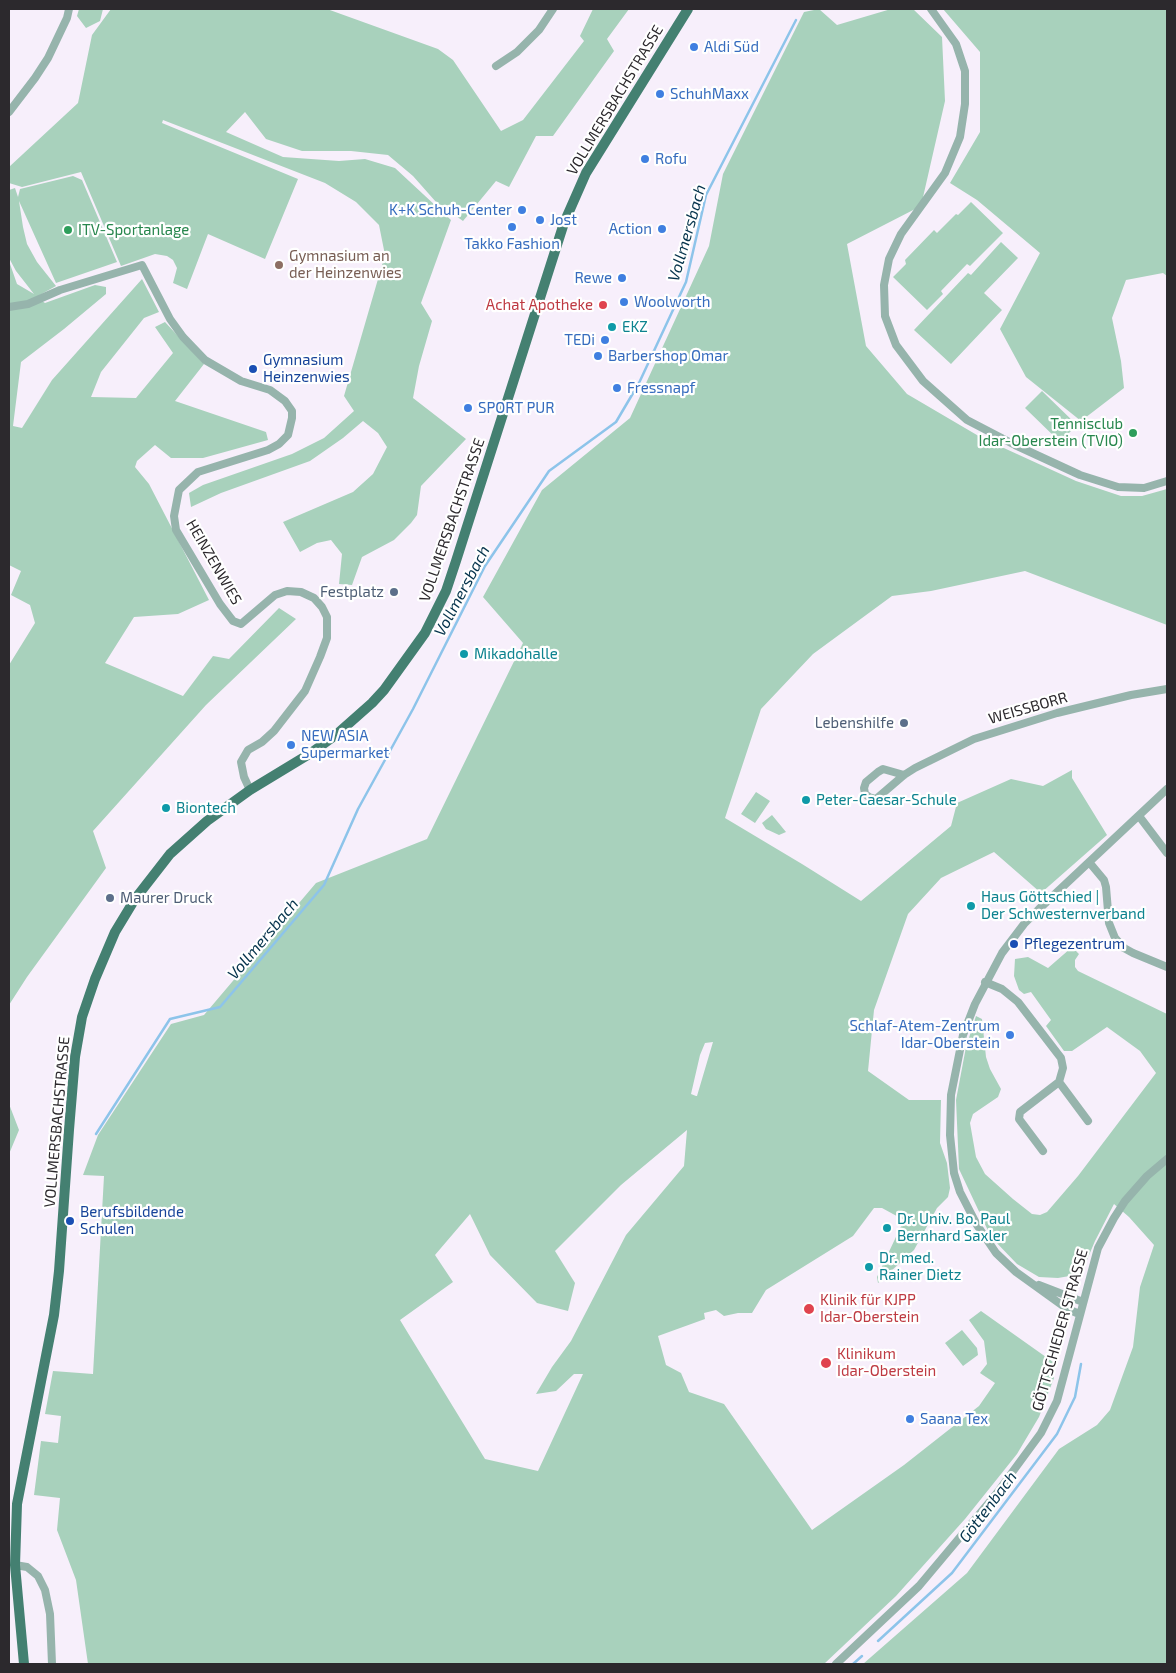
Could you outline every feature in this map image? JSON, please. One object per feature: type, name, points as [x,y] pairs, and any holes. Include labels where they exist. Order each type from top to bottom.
[{"type":"main road","name":"VOLLMERSBACHSTRASSE","points":[[24,1664],[15,1565],[17,1504],[54,1315],[75,1057],[82,1017],[95,979],[115,932],[135,900],[170,854],[208,821],[250,790],[311,753],[337,734],[392,681],[425,633],[446,591],[456,562],[564,223],[586,173],[688,9]]},
{"type":"street","points":[[9,112],[48,58],[67,18],[69,9]]},
{"type":"street","points":[[496,66],[517,52],[539,30],[554,9]]},
{"type":"street","points":[[931,9],[956,44],[965,70],[965,104],[960,138],[945,173],[901,234],[889,259],[884,285],[885,316],[896,345],[923,381],[968,420],[1015,445],[1080,475],[1118,487],[1144,488],[1167,481]]},
{"type":"street","name":"HEINZENWIES","points":[[9,307],[28,304],[60,290],[142,266],[170,319],[183,337],[205,360],[241,381],[270,390],[285,401],[292,411],[288,435],[279,444],[268,450],[198,472],[179,490],[174,516],[176,530],[220,604],[233,621],[241,624],[275,595],[287,591],[301,592],[314,598],[322,607],[327,618],[326,638],[305,691],[274,731],[262,742],[248,750],[241,762],[250,790]]},
{"type":"street","name":"WEISSBORR","points":[[904,775],[883,769],[866,782],[865,794],[869,798],[876,799],[904,775],[974,739],[1057,713],[1167,689]]},
{"type":"street","points":[[1080,1314],[1066,1308],[1028,1281],[1002,1258],[982,1233],[960,1192],[952,1163],[950,1122],[952,1088],[963,1035],[985,982],[1002,953],[1038,909],[1167,789]]},
{"type":"street","points":[[1139,816],[1167,853]]},
{"type":"street","points":[[1089,862],[1104,880],[1109,923],[1115,938],[1124,948],[1167,967]]},
{"type":"street","points":[[985,982],[1002,989],[1018,1002],[1061,1058],[1063,1068],[1059,1082],[1020,1112],[1019,1119],[1042,1151]]},
{"type":"street","points":[[1059,1082],[1088,1121]]},
{"type":"street","name":"GÖTTSCHIEDER STRASSE","points":[[836,1664],[919,1586],[997,1493],[1041,1432],[1057,1402],[1098,1248],[1114,1218],[1134,1189],[1167,1158]]},
{"type":"street","points":[[1028,1281],[1083,1302]]},
{"type":"street","points":[[15,1565],[27,1567],[38,1576],[45,1590],[50,1614],[52,1664]]},
{"type":"green space","points":[[79,9],[103,9],[100,21],[86,28],[77,16]]},
{"type":"green space","points":[[111,9],[327,9],[438,49],[453,60],[501,131],[523,120],[584,41],[580,36],[593,9],[629,9],[607,39],[614,51],[553,136],[536,136],[509,187],[496,181],[463,221],[436,202],[413,176],[388,155],[351,151],[302,151],[266,139],[245,112],[226,132],[283,157],[339,161],[365,159],[395,168],[451,220],[421,303],[432,321],[419,366],[413,398],[466,439],[421,486],[417,515],[411,523],[394,540],[362,557],[352,585],[339,584],[342,554],[331,540],[317,543],[300,552],[283,522],[353,492],[373,474],[387,447],[378,433],[363,421],[343,438],[310,461],[221,493],[191,507],[189,493],[203,485],[292,454],[324,438],[354,411],[344,396],[385,255],[379,225],[356,202],[325,183],[163,120],[162,123],[298,179],[265,259],[208,234],[187,289],[173,283],[177,268],[173,260],[167,256],[155,254],[121,266],[81,172],[22,187],[9,183],[9,167],[78,103],[92,35]]},
{"type":"green space","points":[[819,9],[837,25],[891,9],[913,9],[942,37],[945,101],[921,206],[847,244],[866,346],[907,394],[982,438],[1076,481],[1121,496],[1142,496],[1167,489],[1167,625],[1025,571],[931,591],[892,596],[813,654],[761,709],[725,818],[861,901],[951,826],[957,803],[1011,779],[1043,786],[1072,770],[1072,778],[1107,835],[1041,893],[994,852],[941,878],[908,914],[874,1010],[868,1071],[909,1100],[941,1100],[940,1143],[947,1163],[950,1188],[948,1197],[937,1208],[914,1250],[878,1283],[877,1277],[904,1220],[882,1208],[874,1208],[853,1236],[766,1290],[752,1313],[724,1316],[716,1310],[704,1313],[705,1319],[658,1336],[666,1365],[681,1373],[689,1392],[724,1404],[812,1530],[904,1465],[979,1406],[995,1383],[980,1373],[987,1364],[984,1341],[969,1320],[981,1311],[1053,1362],[1054,1378],[1039,1417],[1017,1454],[965,1519],[896,1596],[824,1664],[88,1664],[76,1580],[57,1530],[60,1498],[34,1495],[41,1441],[58,1443],[61,1416],[45,1414],[53,1371],[93,1374],[104,1176],[83,1175],[98,1135],[171,1024],[204,1015],[316,883],[427,839],[523,643],[483,597],[542,490],[630,418],[709,246],[723,174],[804,12]],"holes":[[[713,1042],[697,1096],[696,1096],[691,1094],[700,1055],[705,1043]],[[687,1130],[684,1166],[626,1235],[571,1341],[552,1367],[536,1394],[556,1391],[574,1374],[583,1374],[538,1471],[485,1459],[400,1320],[453,1282],[435,1255],[470,1214],[490,1255],[537,1303],[568,1311],[575,1283],[555,1251],[621,1185]]]},
{"type":"green space","points":[[943,9],[1167,9],[1167,276],[1163,273],[1126,280],[1112,318],[1121,361],[1124,388],[1081,421],[1026,377],[1000,329],[1040,253],[977,200],[950,183],[980,132],[980,52]]},
{"type":"green space","points":[[73,176],[82,180],[117,262],[56,283],[19,201],[27,244],[37,262],[56,286],[36,297],[45,303],[95,285],[106,287],[106,294],[21,362],[13,426],[22,428],[52,380],[142,279],[159,312],[144,318],[101,372],[91,397],[136,398],[173,353],[155,327],[165,322],[204,364],[175,401],[266,432],[268,440],[203,458],[171,458],[155,445],[137,461],[135,467],[149,484],[209,600],[178,614],[134,617],[105,663],[183,696],[213,656],[229,659],[279,608],[296,619],[206,705],[93,831],[106,868],[9,1005],[9,665],[35,623],[30,605],[11,595],[21,571],[9,565],[9,261],[17,284],[34,294],[16,271],[9,258],[9,190],[15,188],[18,197],[20,189]]},
{"type":"green space","points":[[971,202],[1003,233],[970,266],[967,264],[941,291],[943,294],[927,310],[893,277],[906,264],[905,260],[934,230],[937,233]]},
{"type":"green space","points":[[1001,242],[1018,258],[984,293],[1002,310],[951,364],[914,330],[968,273],[971,275]]},
{"type":"green space","points":[[1042,391],[1077,425],[1060,442],[1025,408]]},
{"type":"green space","points":[[756,792],[770,801],[755,823],[741,814]]},
{"type":"green space","points":[[772,815],[786,832],[779,835],[766,829],[762,823]]},
{"type":"green space","points":[[1071,948],[1079,954],[1075,960],[1075,967],[1078,971],[1167,1014],[1167,1664],[863,1664],[967,1573],[1059,1449],[1097,1425],[1110,1410],[1133,1347],[1140,1287],[1154,1245],[1129,1217],[1114,1204],[1081,1274],[1058,1278],[1039,1277],[1017,1264],[991,1237],[959,1169],[956,1100],[966,1047],[976,1016],[982,1019],[986,1057],[1001,1089],[998,1097],[973,1114],[970,1123],[976,1157],[985,1174],[1032,1214],[1040,1215],[1047,1212],[1078,1176],[1156,1073],[1140,1051],[1107,1027],[1072,1051],[1064,1051],[1046,1026],[1051,1020],[1031,992],[1024,994],[1019,990],[1014,976],[1015,959],[1028,957],[1048,968]]},
{"type":"green space","points":[[9,1104],[19,1130],[9,1154]]},
{"type":"green space","points":[[962,1330],[977,1348],[978,1355],[963,1366],[945,1343]]},
{"type":"waterway","name":"Vollmersbach","points":[[96,1134],[170,1019],[220,1007],[324,885],[358,809],[413,709],[485,566],[549,471],[616,422],[639,383],[686,282],[706,195],[796,20]]},
{"type":"waterway","name":"Göttenbach","points":[[878,1641],[952,1573],[1057,1434],[1075,1397],[1081,1364]]},
{"type":"waterway","name":"Göttenbach","points":[[853,1664],[862,1656]]},
{"type":"place","name":"Aldi Süd","points":[[694,47]]},
{"type":"place","name":"SchuhMaxx","points":[[660,94]]},
{"type":"place","name":"Rofu","points":[[645,159]]},
{"type":"place","name":"K+K Schuh-Center","points":[[522,210]]},
{"type":"place","name":"Jost","points":[[540,220]]},
{"type":"place","name":"Takko Fashion","points":[[512,227]]},
{"type":"place","name":"Action","points":[[662,229]]},
{"type":"place","name":"ITV-Sportanlage","points":[[68,230]]},
{"type":"place","name":"Gymnasium an der Heinzenwies","points":[[279,265]]},
{"type":"place","name":"Rewe","points":[[622,278]]},
{"type":"place","name":"Woolworth","points":[[624,302]]},
{"type":"place","name":"Achat Apotheke","points":[[603,305]]},
{"type":"place","name":"EKZ","points":[[612,327]]},
{"type":"place","name":"TEDi","points":[[605,340]]},
{"type":"place","name":"Barbershop Omar","points":[[598,356]]},
{"type":"place","name":"Gymnasium Heinzenwies","points":[[253,369]]},
{"type":"place","name":"Fressnapf","points":[[617,388]]},
{"type":"place","name":"SPORT PUR","points":[[468,408]]},
{"type":"place","name":"Tennisclub Idar-Oberstein (TVIO)","points":[[1133,433]]},
{"type":"place","name":"Festplatz","points":[[394,592]]},
{"type":"place","name":"Mikadohalle","points":[[464,654]]},
{"type":"place","name":"Lebenshilfe","points":[[904,723]]},
{"type":"place","name":"NEW ASIA Supermarket","points":[[291,745]]},
{"type":"place","name":"Peter-Caesar-Schule","points":[[806,800]]},
{"type":"place","name":"Biontech","points":[[166,808]]},
{"type":"place","name":"Maurer Druck","points":[[110,898]]},
{"type":"place","name":"Haus Göttschied | Der Schwesternverband","points":[[971,906]]},
{"type":"place","name":"Pflegezentrum","points":[[1014,944]]},
{"type":"place","name":"Schlaf-Atem-Zentrum Idar-Oberstein","points":[[1010,1035]]},
{"type":"place","name":"Berufsbildende Schulen","points":[[70,1221]]},
{"type":"place","name":"Dr. Univ. Bo. Paul Bernhard Saxler","points":[[887,1228]]},
{"type":"place","name":"Dr. med. Rainer Dietz","points":[[869,1267]]},
{"type":"place","name":"Klinik für KJPP Idar-Oberstein","points":[[809,1309]]},
{"type":"place","name":"Klinikum Idar-Oberstein","points":[[826,1363]]},
{"type":"place","name":"Saana Tex","points":[[910,1419]]}]
